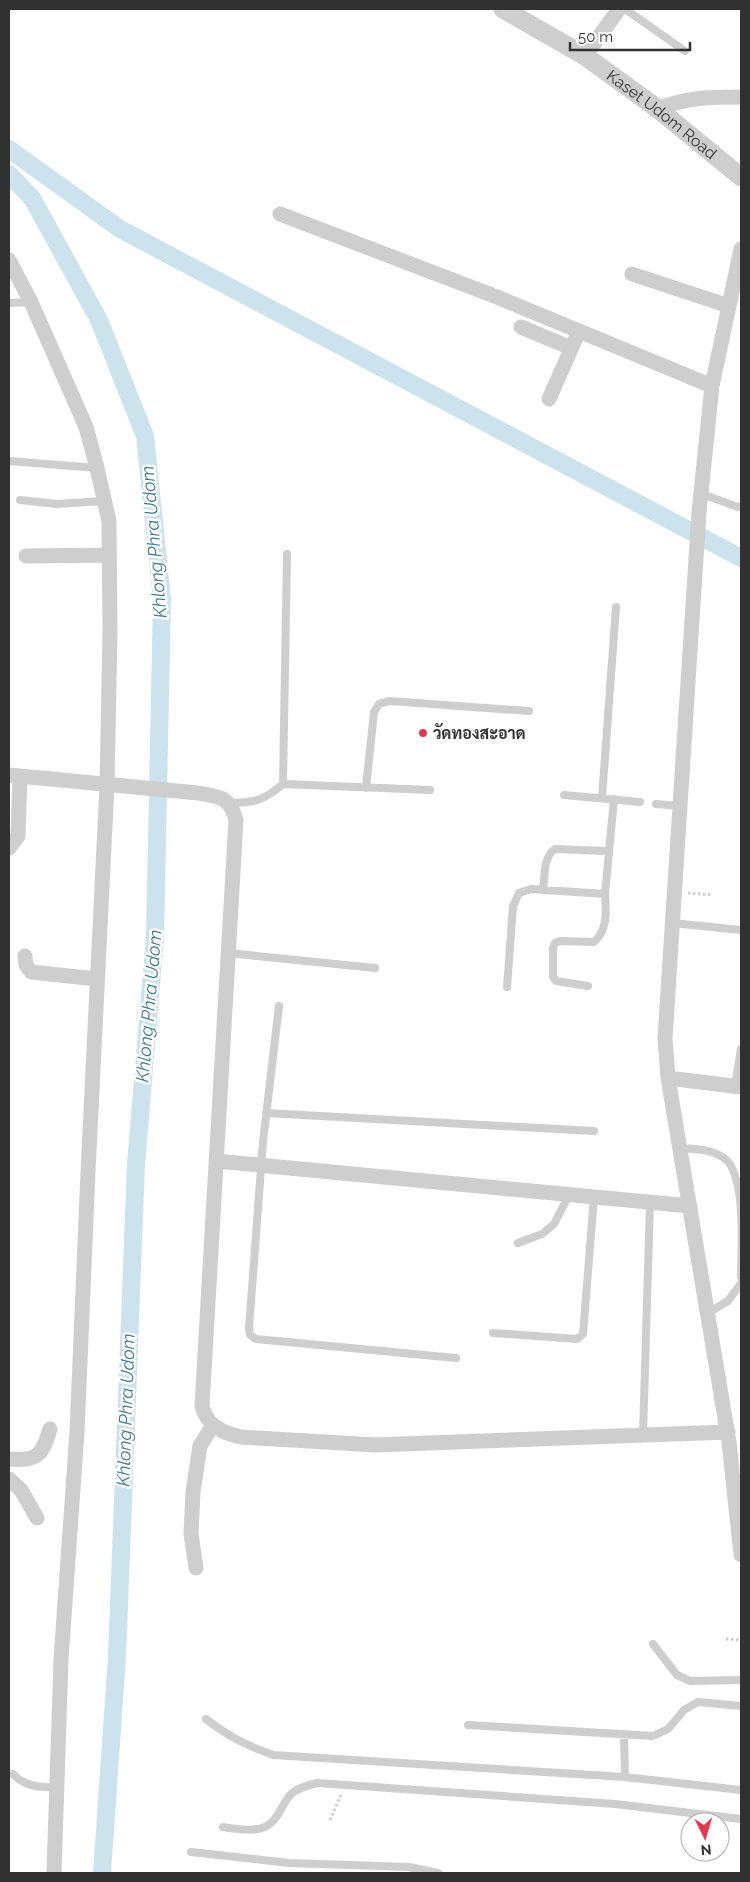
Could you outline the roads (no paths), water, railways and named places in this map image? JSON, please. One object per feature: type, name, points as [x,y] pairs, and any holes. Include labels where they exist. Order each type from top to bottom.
[{"type":"street","name":"Kaset Udom Road","points":[[503,9],[585,56],[658,109],[741,177]]},
{"type":"street","points":[[585,56],[619,9]]},
{"type":"street","points":[[658,109],[675,102],[696,98],[741,97]]},
{"type":"street","points":[[280,214],[497,297],[712,386]]},
{"type":"street","points":[[741,249],[712,386],[699,512],[665,1038],[668,1078],[728,1432],[741,1554]]},
{"type":"street","points":[[9,260],[86,427],[109,521],[110,631],[107,785],[78,1423],[61,1659],[54,1873]]},
{"type":"street","points":[[632,274],[729,306]]},
{"type":"street","points":[[521,326],[571,348]]},
{"type":"street","points":[[549,399],[579,331]]},
{"type":"street","points":[[26,556],[109,555]]},
{"type":"street","points":[[9,848],[18,836],[14,775],[198,793],[221,798],[230,803],[236,820],[202,1406],[204,1413],[213,1425],[228,1434],[241,1437],[375,1445],[728,1432]]},
{"type":"street","points":[[25,956],[26,965],[31,972],[97,979]]},
{"type":"street","points":[[668,1078],[738,1087]]},
{"type":"street","points":[[216,1161],[690,1206]]},
{"type":"street","points":[[196,1568],[191,1534],[193,1492],[200,1446],[213,1425]]},
{"type":"street","points":[[9,1459],[20,1460],[38,1456],[44,1448],[50,1429]]},
{"type":"street","points":[[9,1479],[21,1490],[37,1518]]},
{"type":"lane","points":[[625,9],[685,51]]},
{"type":"lane","points":[[9,303],[30,302]]},
{"type":"lane","points":[[9,461],[97,468]]},
{"type":"lane","points":[[702,494],[738,507],[741,506]]},
{"type":"lane","points":[[20,500],[57,504],[104,501]]},
{"type":"lane","points":[[283,784],[287,554]]},
{"type":"lane","points":[[602,798],[616,607]]},
{"type":"lane","points":[[366,788],[374,712],[379,704],[389,701],[529,711]]},
{"type":"lane","points":[[230,803],[252,802],[263,799],[283,784],[430,790]]},
{"type":"lane","points":[[564,795],[614,798],[640,802]]},
{"type":"lane","points":[[588,986],[556,981],[553,977],[553,948],[555,943],[560,941],[594,942],[601,936],[606,923],[605,894],[614,798]]},
{"type":"lane","points":[[656,804],[680,806]]},
{"type":"lane","points":[[543,890],[547,859],[549,853],[555,849],[608,851]]},
{"type":"lane","points":[[507,987],[513,906],[519,893],[531,889],[605,894]]},
{"type":"lane","points":[[672,922],[741,930]]},
{"type":"lane","points":[[228,953],[375,968]]},
{"type":"lane","points":[[279,1006],[266,1113],[249,1328],[250,1335],[256,1340],[456,1358]]},
{"type":"lane","points":[[738,1087],[741,1050]]},
{"type":"lane","points":[[266,1113],[594,1131]]},
{"type":"lane","points":[[680,1148],[704,1149],[725,1158],[734,1169],[740,1190],[741,1277]]},
{"type":"lane","points":[[518,1243],[542,1234],[554,1224],[569,1195]]},
{"type":"lane","points":[[493,1333],[576,1340],[583,1334],[594,1197]]},
{"type":"lane","points":[[643,1435],[650,1203]]},
{"type":"lane","points":[[708,1313],[728,1301],[738,1292],[741,1283]]},
{"type":"lane","points":[[653,1644],[677,1675],[690,1681],[741,1680]]},
{"type":"lane","points":[[468,1725],[653,1736],[668,1729],[684,1710],[698,1702],[741,1706]]},
{"type":"lane","points":[[206,1719],[228,1736],[274,1755],[625,1777],[741,1790]]},
{"type":"lane","points":[[624,1734],[625,1777]]},
{"type":"lane","points":[[13,1774],[20,1781],[35,1787],[57,1788]]},
{"type":"lane","points":[[223,1827],[242,1830],[260,1829],[271,1824],[290,1795],[301,1787],[317,1783],[615,1804],[741,1819]]},
{"type":"lane","points":[[191,1852],[290,1863],[408,1867],[438,1873]]},
{"type":"waterway","points":[[9,149],[120,229],[741,558]]},
{"type":"waterway","name":"Khlong Phra Udom","points":[[9,174],[32,198],[99,320],[145,436],[162,599],[155,937],[136,1164],[117,1657],[102,1873]]},
{"type":"place","name":"วัดทองสะอาด","points":[[423,733]]}]
